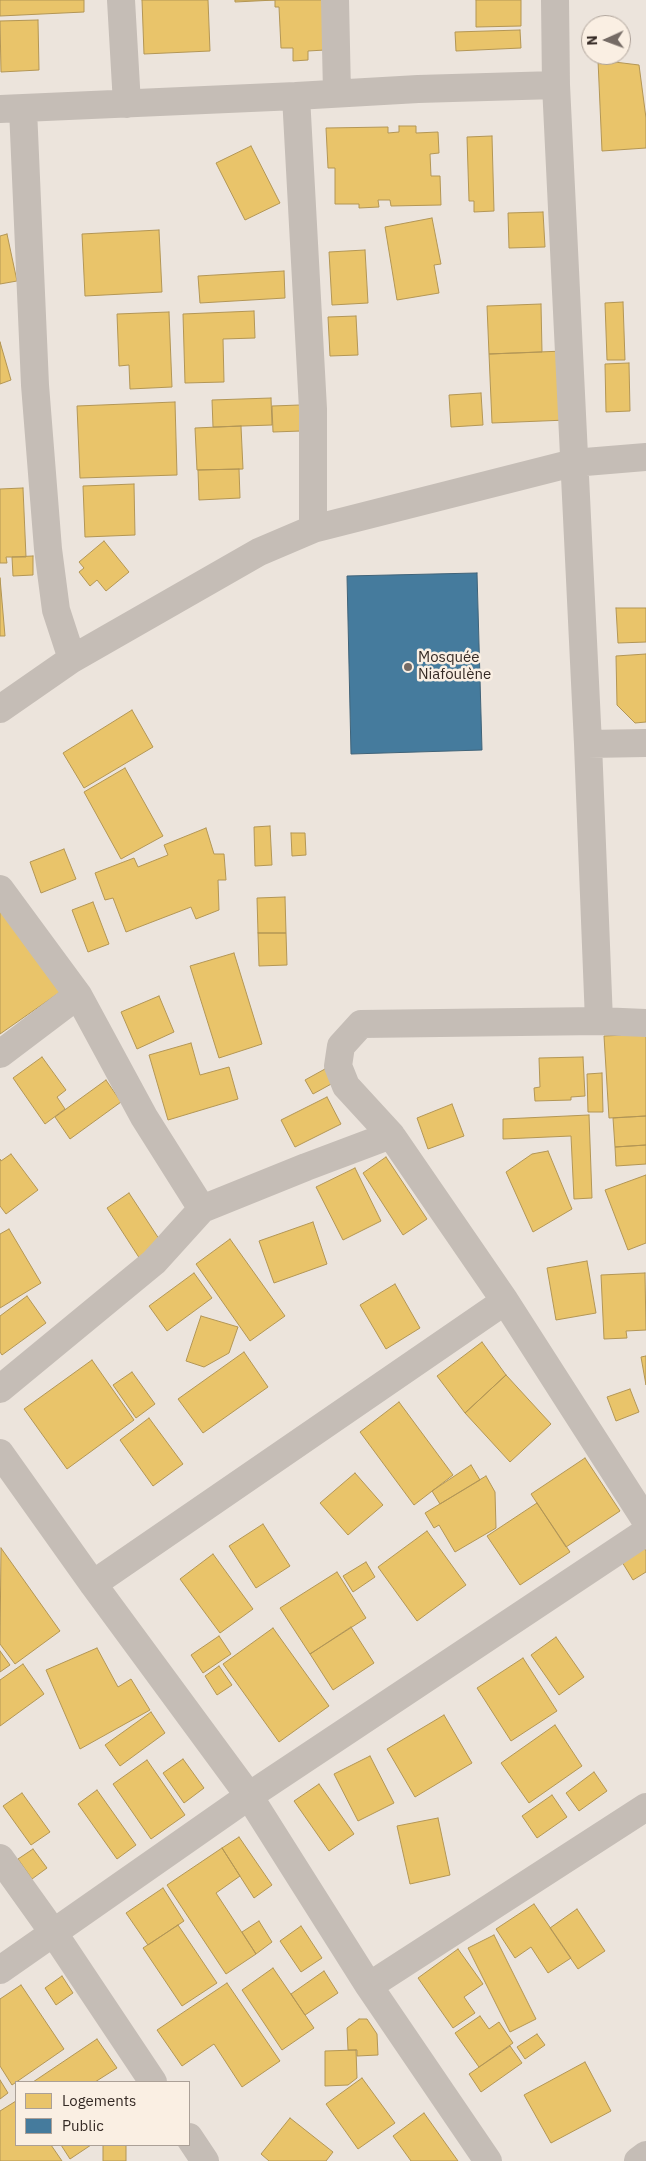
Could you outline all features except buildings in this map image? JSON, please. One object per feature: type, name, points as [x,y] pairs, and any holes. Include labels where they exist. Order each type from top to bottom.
[{"type":"street","points":[[121,0],[127,104]]},
{"type":"street","points":[[335,0],[337,93]]},
{"type":"street","points":[[556,0],[556,85],[588,744],[598,1022]]},
{"type":"street","points":[[72,659],[56,610],[48,549],[12,109],[337,93],[556,85]]},
{"type":"street","points":[[296,96],[313,409],[312,529]]},
{"type":"street","points":[[0,709],[72,659],[259,552],[312,529],[573,463],[646,457]]},
{"type":"street","points":[[588,744],[646,743]]},
{"type":"street","points":[[0,889],[78,995],[144,1118],[202,1209]]},
{"type":"street","points":[[0,1054],[78,995]]},
{"type":"street","points":[[646,1023],[361,1024],[341,1046],[338,1066],[346,1086],[391,1135],[505,1301],[646,1521]]},
{"type":"street","points":[[0,1389],[154,1262],[202,1209],[306,1166],[391,1135]]},
{"type":"street","points":[[93,1584],[505,1301]]},
{"type":"street","points":[[0,1453],[93,1584],[249,1796],[369,1986],[488,2161]]},
{"type":"street","points":[[0,1970],[249,1796],[646,1532]]},
{"type":"street","points":[[369,1986],[646,1807]]},
{"type":"street","points":[[0,1858],[53,1932],[152,2081]]},
{"type":"street","points":[[190,2138],[205,2161]]},
{"type":"street","points":[[638,2161],[646,2154]]},
{"type":"place","name":"Mosquée Niafoulène","points":[[408,667]]}]
